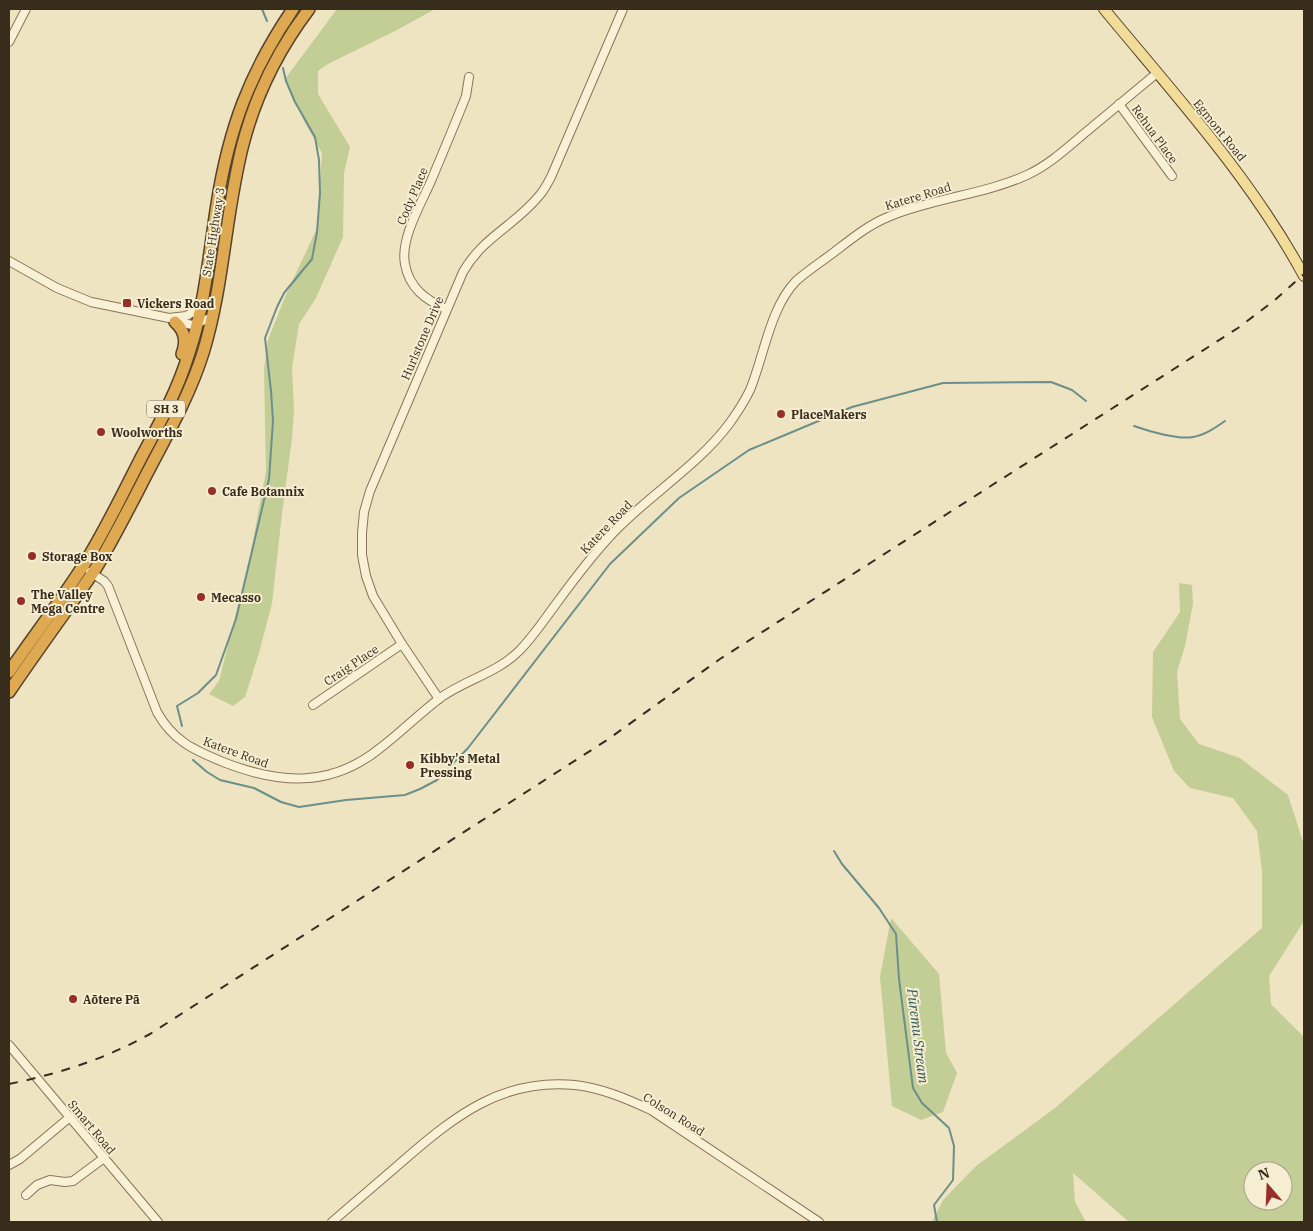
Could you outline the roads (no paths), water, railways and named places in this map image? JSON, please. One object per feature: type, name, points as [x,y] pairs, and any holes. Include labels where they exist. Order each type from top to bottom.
[{"type":"highway","name":"State Highway 3","points":[[9,692],[87,570],[115,508],[170,402],[189,354],[198,324],[223,170],[238,112],[266,50],[294,9]]},
{"type":"highway","name":"State Highway 3","points":[[9,672],[124,518],[173,424],[197,370],[213,317],[242,146],[250,119],[276,58],[309,9]]},
{"type":"highway","points":[[170,402],[173,380],[185,343],[183,331],[172,320]]},
{"type":"main road","name":"Egmont Road","points":[[1104,9],[1233,166],[1277,228],[1304,276]]},
{"type":"street","points":[[9,42],[26,9]]},
{"type":"street","name":"Hurlstone Drive","points":[[439,699],[382,614],[373,596],[366,576],[362,554],[364,512],[378,470],[462,272],[480,248],[538,197],[546,187],[624,9]]},
{"type":"street","name":"Katere Road","points":[[87,570],[104,581],[108,586],[151,699],[165,725],[184,744],[238,768],[284,779],[314,778],[328,775],[360,762],[378,750],[439,699],[472,679],[498,667],[515,655],[536,631],[588,562],[616,530],[718,436],[740,408],[750,390],[783,298],[797,281],[857,234],[885,217],[1000,185],[1030,174],[1049,163],[1157,73]]},
{"type":"street","name":"Cody Place","points":[[446,310],[421,295],[413,286],[405,264],[404,252],[412,225],[466,96],[469,77]]},
{"type":"street","name":"Rehua Place","points":[[1119,104],[1172,176]]},
{"type":"street","points":[[9,261],[56,288],[91,302],[192,325],[213,317]]},
{"type":"street","points":[[172,320],[186,316],[201,308]]},
{"type":"street","name":"Craig Place","points":[[313,705],[402,644]]},
{"type":"street","name":"Smart Road","points":[[9,1045],[158,1222]]},
{"type":"street","name":"Colson Road","points":[[332,1222],[433,1135],[462,1113],[481,1102],[507,1091],[536,1085],[557,1084],[577,1085],[596,1089],[630,1100],[651,1110],[819,1222]]},
{"type":"street","points":[[9,1166],[70,1117]]},
{"type":"street","points":[[26,1196],[37,1185],[50,1180],[73,1181],[104,1158]]},
{"type":"waterway","points":[[262,9],[267,21]]},
{"type":"waterway","points":[[182,726],[177,706],[198,693],[216,675],[236,619],[269,479],[273,421],[265,338],[284,293],[312,259],[317,232],[320,193],[319,160],[315,137],[295,102],[283,68]]},
{"type":"waterway","points":[[193,760],[220,780],[254,788],[281,802],[299,807],[346,800],[405,795],[420,789],[437,780],[468,748],[610,564],[679,498],[749,450],[852,407],[943,383],[1051,382],[1072,390],[1086,401]]},
{"type":"waterway","points":[[1134,426],[1187,438],[1206,433],[1225,421]]},
{"type":"waterway","name":"Pūremu Stream","points":[[834,851],[842,864],[879,908],[896,934],[899,979],[913,1088],[922,1103],[949,1128],[954,1146],[953,1180],[934,1205],[937,1222]]},
{"type":"railway","points":[[9,1084],[81,1065],[116,1051],[150,1034],[607,740],[720,659],[1238,328],[1275,300],[1304,274]]},
{"type":"place","name":"Vickers Road","points":[[127,303]]},
{"type":"place","name":"PlaceMakers","points":[[781,414]]},
{"type":"place","name":"Woolworths","points":[[101,432]]},
{"type":"place","name":"Cafe Botannix","points":[[212,491]]},
{"type":"place","name":"Storage Box","points":[[32,556]]},
{"type":"place","name":"Mecasso","points":[[201,597]]},
{"type":"place","name":"The Valley Mega Centre","points":[[21,601]]},
{"type":"place","name":"Kibby's Metal Pressing","points":[[410,765]]},
{"type":"place","name":"Aōtere Pā","points":[[73,999]]}]
